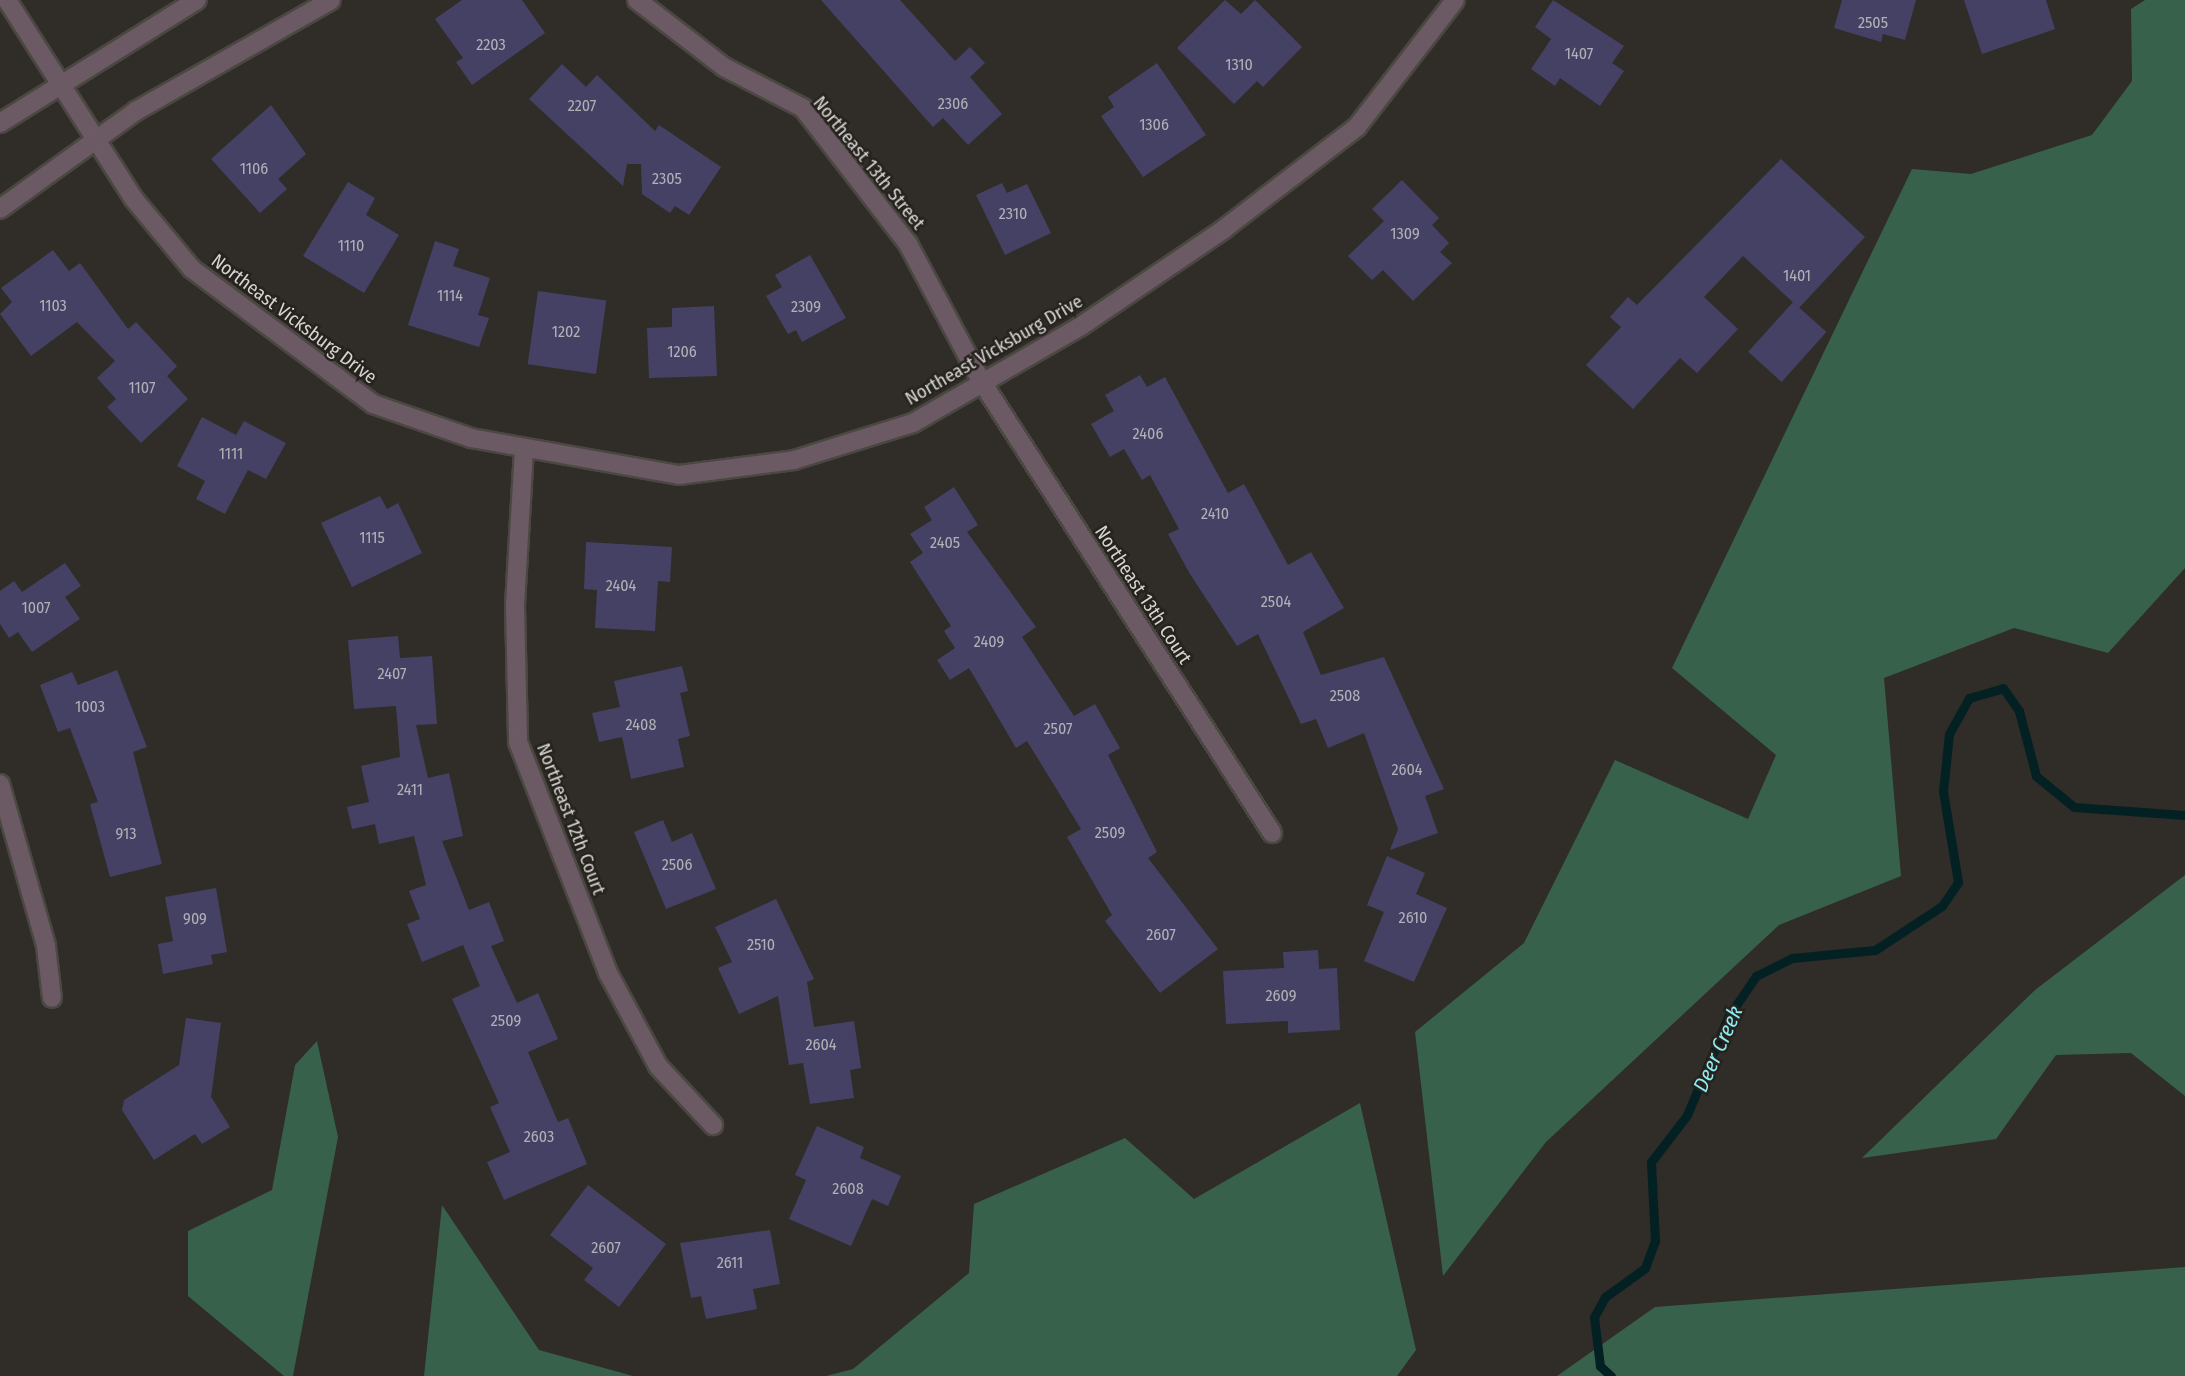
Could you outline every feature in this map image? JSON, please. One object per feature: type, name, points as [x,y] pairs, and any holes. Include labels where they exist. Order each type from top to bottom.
[{"type":"street","name":"Northeast Vicksburg Drive","points":[[6,0],[99,138],[133,198],[192,269],[373,404],[524,449],[679,475],[794,460],[913,423],[980,379],[1080,326],[1224,229],[1357,127],[1455,0]]},
{"type":"street","points":[[0,123],[65,87],[197,0]]},
{"type":"street","points":[[0,209],[99,138],[331,0]]},
{"type":"street","name":"Northeast 13th Street","points":[[637,0],[724,67],[803,108],[908,244],[980,379]]},
{"type":"street","name":"Northeast 13th Court","points":[[980,379],[1272,833]]},
{"type":"street","name":"Northeast 12th Court","points":[[524,449],[515,606],[518,743],[608,974],[658,1066],[713,1125]]},
{"type":"street","points":[[0,784],[46,946],[52,998]]},
{"type":"green space","points":[[2145,0],[2185,0],[2185,568],[2108,653],[2014,628],[1884,678],[1901,876],[1779,925],[1546,1142],[1443,1276],[1415,1032],[1524,943],[1615,760],[1748,819],[1776,755],[1672,668],[1912,169],[1971,174],[2092,135],[2132,81],[2131,9]]},
{"type":"green space","points":[[2185,875],[2185,1096],[2131,1053],[2056,1055],[1996,1139],[1862,1158],[2035,990]]},
{"type":"green space","points":[[317,1041],[338,1137],[293,1376],[284,1376],[188,1296],[188,1231],[272,1190],[295,1065]]},
{"type":"green space","points":[[1360,1103],[1416,1350],[1397,1376],[826,1376],[853,1369],[969,1273],[974,1204],[1125,1138],[1194,1199]]},
{"type":"green space","points":[[442,1205],[539,1350],[633,1376],[424,1376]]},
{"type":"green space","points":[[2185,1267],[2185,1376],[1557,1376],[1655,1307]]},
{"type":"building","points":[[462,0],[522,0],[545,33],[472,85],[456,62],[463,58],[435,19]]},
{"type":"building","points":[[821,0],[900,0],[955,61],[970,47],[985,63],[970,77],[1002,114],[968,145],[943,118],[933,127]]},
{"type":"building","points":[[1225,0],[1241,14],[1255,0],[1302,47],[1263,87],[1257,81],[1234,104],[1177,48]]},
{"type":"building","points":[[1553,0],[1624,46],[1612,63],[1624,71],[1600,106],[1560,78],[1555,86],[1531,69],[1551,39],[1535,27]]},
{"type":"building","points":[[1842,0],[1916,0],[1905,40],[1883,34],[1881,42],[1834,28]]},
{"type":"building","points":[[1964,0],[2046,0],[2055,29],[1982,54]]},
{"type":"building","points":[[1157,63],[1206,135],[1143,177],[1101,116],[1114,107],[1108,97]]},
{"type":"building","points":[[562,64],[586,87],[597,75],[655,131],[659,125],[721,167],[689,215],[675,206],[670,213],[642,194],[641,164],[627,164],[623,186],[529,99]]},
{"type":"building","points":[[271,105],[306,154],[278,179],[287,189],[260,213],[211,159]]},
{"type":"building","points":[[1781,159],[1865,237],[1799,308],[1743,256],[1704,297],[1738,329],[1697,373],[1680,358],[1633,409],[1586,365],[1621,327],[1610,317],[1628,297],[1637,305]]},
{"type":"building","points":[[1402,180],[1439,218],[1432,225],[1449,243],[1440,252],[1452,263],[1413,301],[1383,270],[1372,280],[1348,256],[1384,221],[1372,209]]},
{"type":"building","points":[[348,182],[375,198],[366,215],[399,235],[364,293],[303,256]]},
{"type":"building","points":[[1002,183],[1007,193],[1027,184],[1051,233],[1005,255],[976,195]]},
{"type":"building","points":[[435,241],[459,249],[453,266],[490,278],[478,315],[489,318],[479,347],[408,325]]},
{"type":"building","points":[[53,250],[69,271],[80,263],[128,329],[136,322],[177,366],[167,376],[188,399],[141,443],[107,407],[116,399],[97,378],[115,361],[77,322],[31,356],[0,314],[12,302],[1,288]]},
{"type":"building","points":[[810,255],[846,318],[802,342],[796,330],[788,334],[766,296],[782,287],[775,275]]},
{"type":"building","points":[[538,291],[606,301],[596,374],[528,364]]},
{"type":"building","points":[[1793,302],[1826,332],[1782,382],[1748,352]]},
{"type":"building","points":[[714,306],[717,376],[649,378],[647,328],[672,327],[672,308]]},
{"type":"building","points":[[1140,375],[1147,387],[1165,377],[1228,493],[1244,484],[1288,565],[1311,552],[1344,608],[1303,632],[1321,675],[1384,657],[1444,789],[1425,796],[1438,833],[1390,850],[1398,829],[1364,733],[1328,748],[1316,719],[1301,724],[1258,634],[1237,646],[1190,574],[1168,534],[1179,529],[1150,475],[1142,480],[1124,449],[1110,457],[1091,424],[1114,411],[1105,395]]},
{"type":"building","points":[[202,417],[236,435],[244,421],[286,443],[266,479],[248,470],[225,514],[196,499],[205,481],[177,466]]},
{"type":"building","points":[[954,487],[978,525],[967,532],[1036,627],[1022,637],[1074,716],[1095,704],[1120,748],[1108,755],[1157,852],[1148,858],[1218,949],[1160,993],[1105,921],[1112,915],[1067,837],[1081,829],[1027,741],[1016,748],[969,668],[950,680],[937,660],[955,648],[944,631],[951,626],[910,562],[923,553],[910,534],[932,520],[924,507]]},
{"type":"building","points":[[380,496],[387,509],[398,503],[422,553],[352,587],[321,523]]},
{"type":"building","points":[[586,542],[672,547],[670,582],[658,581],[655,631],[595,628],[597,590],[584,589]]},
{"type":"building","points":[[65,563],[81,586],[65,597],[80,619],[32,652],[18,632],[9,638],[0,624],[0,591],[14,581],[22,592]]},
{"type":"building","points":[[398,636],[400,658],[432,656],[437,724],[416,725],[428,778],[449,773],[463,836],[442,841],[469,910],[489,902],[504,941],[491,946],[517,1003],[538,993],[558,1039],[528,1052],[558,1122],[568,1118],[587,1164],[504,1200],[487,1162],[510,1152],[490,1107],[499,1103],[452,999],[480,986],[463,945],[422,962],[407,924],[420,919],[409,891],[426,885],[414,836],[379,844],[375,824],[352,829],[347,807],[369,802],[361,766],[400,757],[396,706],[354,709],[348,640]]},
{"type":"building","points":[[682,666],[688,691],[680,693],[690,736],[678,739],[684,767],[631,779],[622,737],[599,742],[592,713],[620,707],[614,681]]},
{"type":"building","points":[[117,670],[147,747],[133,752],[162,864],[110,877],[90,804],[98,802],[70,728],[58,732],[40,685],[72,672],[78,685]]},
{"type":"building","points":[[663,820],[672,842],[692,833],[716,889],[666,909],[634,832]]},
{"type":"building","points":[[1387,856],[1425,873],[1416,894],[1447,908],[1414,982],[1364,961],[1384,912],[1367,905]]},
{"type":"building","points":[[216,888],[227,952],[211,955],[213,964],[163,974],[158,944],[173,941],[165,897]]},
{"type":"building","points":[[776,899],[814,979],[807,982],[814,1027],[854,1021],[861,1068],[850,1070],[854,1098],[810,1104],[803,1063],[789,1065],[778,996],[739,1014],[718,968],[732,962],[715,927]]},
{"type":"building","points":[[1318,950],[1319,969],[1337,968],[1340,1030],[1288,1033],[1288,1021],[1226,1024],[1223,971],[1284,968],[1283,952]]},
{"type":"building","points":[[186,1018],[221,1023],[211,1097],[230,1127],[202,1144],[195,1134],[154,1160],[122,1110],[124,1100],[179,1065]]},
{"type":"building","points":[[817,1126],[864,1147],[860,1158],[901,1176],[888,1206],[872,1199],[851,1246],[789,1219],[806,1180],[795,1175]]},
{"type":"building","points":[[588,1185],[666,1244],[619,1307],[584,1280],[593,1268],[550,1235]]},
{"type":"building","points":[[770,1230],[780,1284],[753,1289],[757,1309],[706,1319],[701,1296],[691,1298],[680,1243]]},
{"type":"waterway","name":"Deer Creek","points":[[1611,1376],[1600,1366],[1594,1317],[1605,1297],[1645,1268],[1655,1241],[1651,1162],[1687,1115],[1728,1017],[1756,976],[1792,958],[1875,950],[1942,906],[1958,882],[1943,791],[1949,734],[1969,698],[2003,688],[2019,711],[2036,776],[2074,807],[2185,815]]}]
